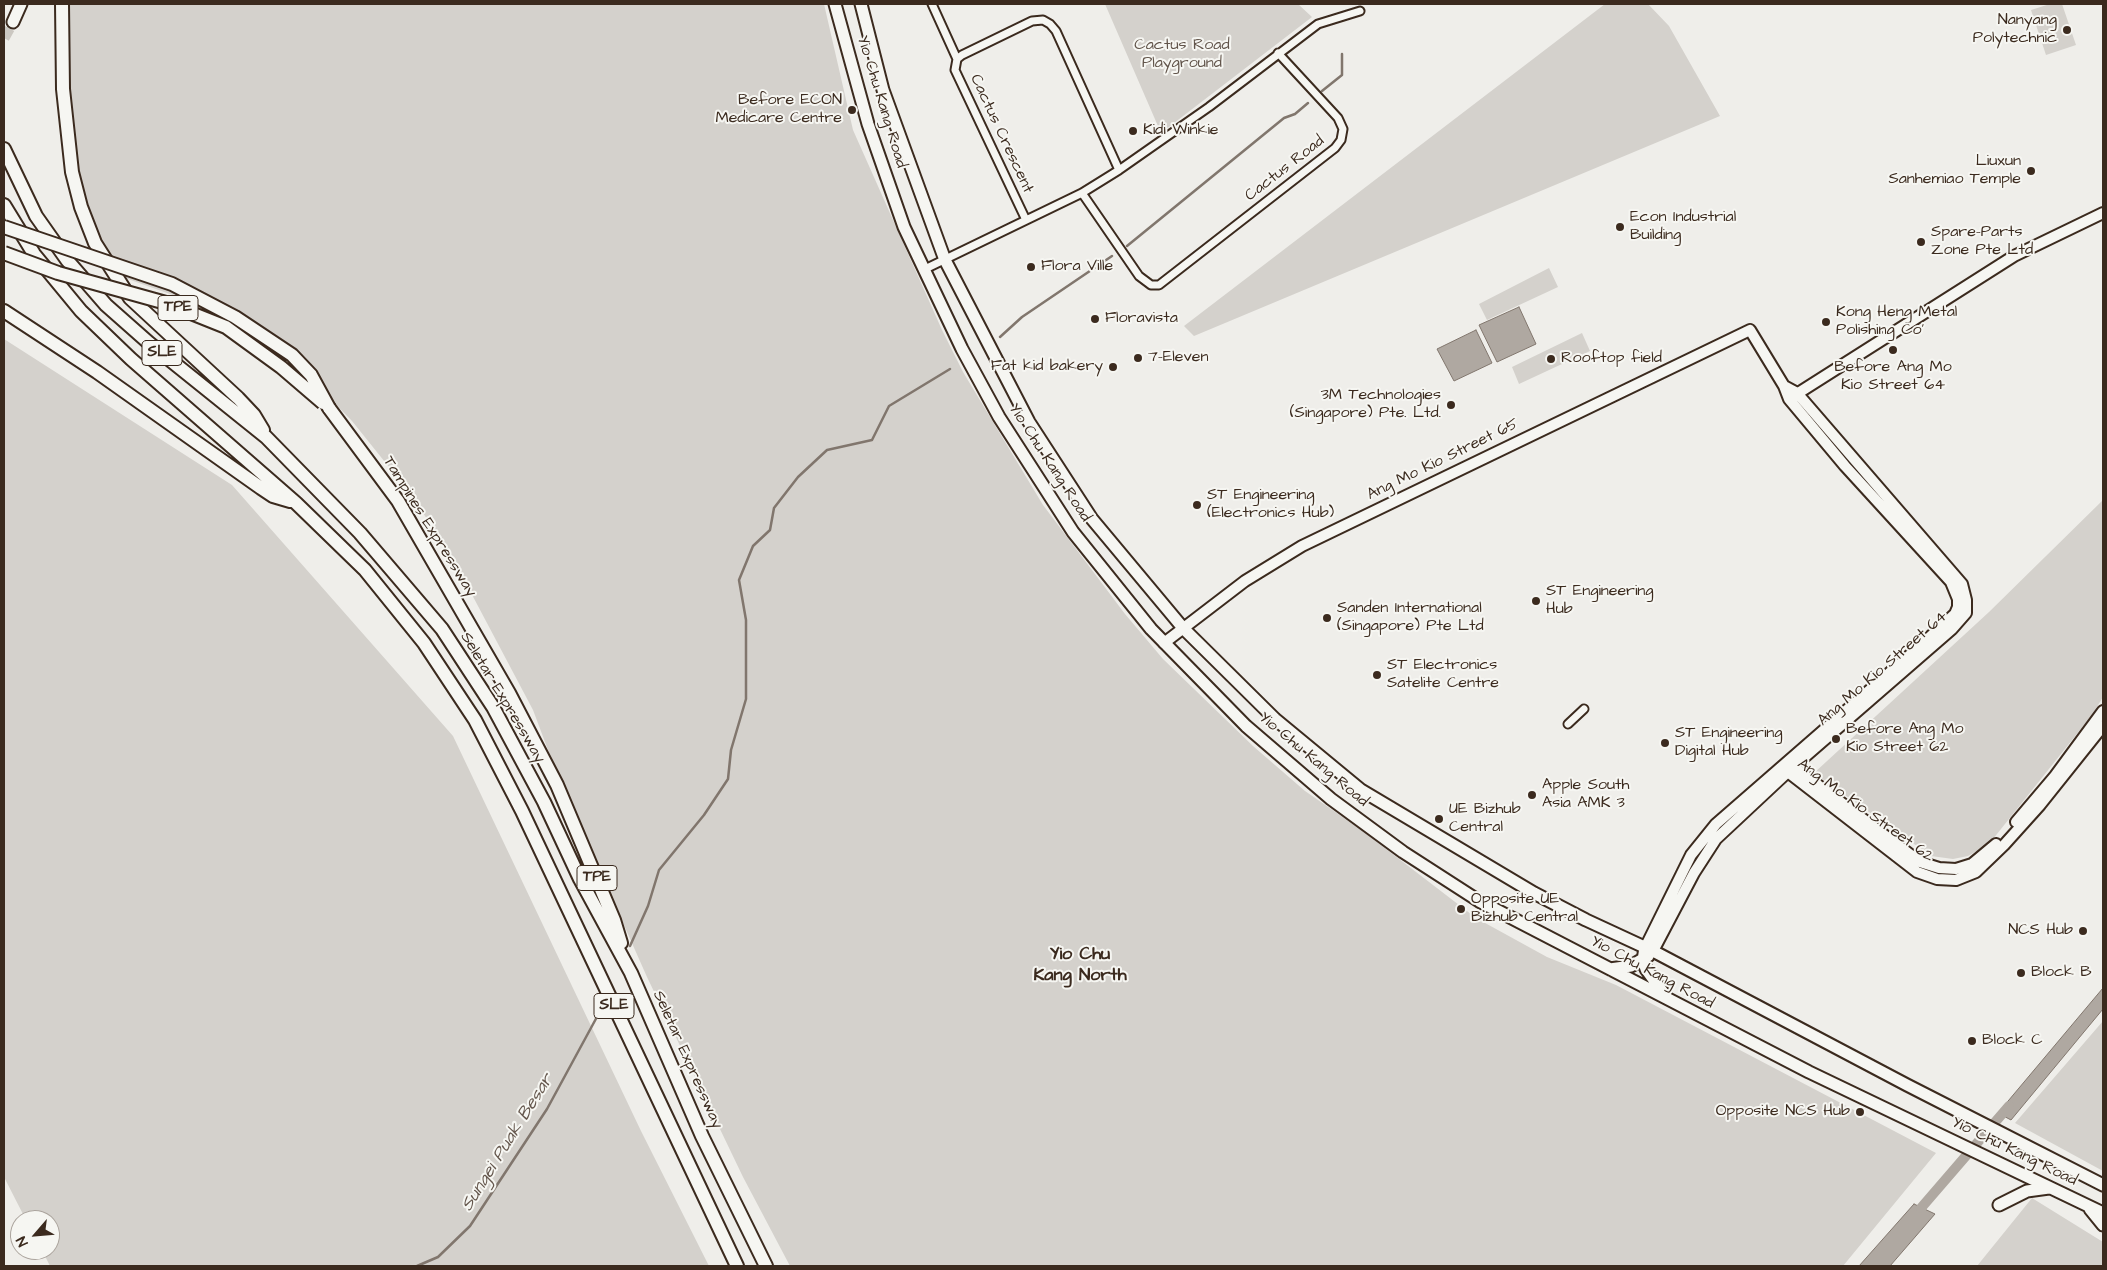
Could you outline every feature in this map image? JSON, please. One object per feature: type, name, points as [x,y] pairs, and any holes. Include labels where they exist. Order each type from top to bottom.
[{"type":"highway","points":[[62,4],[63,89],[72,172],[81,207],[95,243],[130,298],[248,409],[266,437]]},
{"type":"highway","name":"Seletar Expressway","points":[[4,149],[36,216],[67,260],[106,304],[149,343],[266,437],[360,533],[442,630],[498,716],[544,802],[580,879],[631,973],[702,1136],[766,1266]]},
{"type":"highway","name":"SLE","points":[[4,205],[34,254],[81,311],[131,360],[296,503],[365,570],[424,642],[475,720],[522,811],[737,1266]]},
{"type":"highway","points":[[4,227],[172,284],[235,316],[292,356],[311,375],[329,408]]},
{"type":"highway","name":"Tampines Expressway","points":[[4,253],[58,272],[166,303],[226,327],[281,367],[329,408],[398,501],[509,693],[557,785],[614,920],[631,973]]},
{"type":"highway","points":[[4,311],[36,330],[262,488],[281,499],[296,503]]},
{"type":"highway","points":[[4,320],[36,330]]},
{"type":"main road","points":[[13,22],[21,4]]},
{"type":"main road","name":"Yio Chu Kang Road","points":[[835,4],[868,124],[904,227],[962,349],[1021,454],[1073,532],[1164,643],[1246,726],[1331,799],[1395,846],[1479,901],[1669,1002],[2103,1213]]},
{"type":"main road","name":"Yio Chu Kang Road","points":[[861,4],[883,90],[945,260],[992,354],[1034,430],[1092,519],[1183,628],[1275,719],[1361,790],[1534,893],[1647,953],[2103,1185]]},
{"type":"main road","points":[[1610,970],[1631,966],[1647,953]]},
{"type":"main road","points":[[1647,953],[1650,977],[1669,1002]]},
{"type":"main road","points":[[1999,1205],[2027,1191],[2050,1188]]},
{"type":"main road","points":[[2087,1205],[2103,1224]]},
{"type":"street","name":"Cactus Crescent","points":[[932,4],[957,59],[955,70],[1026,220]]},
{"type":"street","points":[[923,270],[1082,193],[1119,170],[1209,107],[1318,24],[1360,11]]},
{"type":"street","name":"Cactus Crescent","points":[[957,59],[985,43],[1032,21],[1043,20],[1050,24],[1056,32],[1119,170]]},
{"type":"street","name":"Cactus Road","points":[[1082,193],[1139,276],[1151,285],[1159,285],[1335,148],[1341,140],[1344,129],[1338,118],[1278,54]]},
{"type":"street","points":[[1793,396],[2014,256],[2103,213]]},
{"type":"street","name":"Ang Mo Kio Street 64","points":[[1647,953],[1716,838],[1788,767],[1961,621],[1966,612],[1966,600],[1962,584],[1784,386],[1750,330]]},
{"type":"street","name":"Ang Mo Kio Street 65","points":[[1164,643],[1245,581],[1302,546],[1750,330]]},
{"type":"street","points":[[1568,724],[1584,709]]},
{"type":"street","name":"Ang Mo Kio Street 62","points":[[1788,767],[1920,862],[1939,868],[1956,869],[1972,864],[1988,852],[2009,831],[2055,776],[2103,711]]},
{"type":"street","name":"Ang Mo Kio Street 62","points":[[1788,767],[1917,872],[1937,879],[1956,880],[1976,872],[2004,845],[2040,805],[2103,726]]},
{"type":"green space","points":[[67,4],[824,4],[853,130],[942,330],[963,372],[1043,505],[1125,614],[1163,659],[1253,746],[1305,791],[1360,829],[1476,918],[1547,957],[1616,985],[1936,1153],[1843,1266],[790,1266],[743,1177],[647,977],[557,774],[533,710],[451,555],[409,492],[352,421],[311,379],[235,323],[198,304],[125,278],[105,249],[89,214],[80,177],[67,81]]},
{"type":"green space","name":"Cactus Road Playground","points":[[1105,4],[1298,4],[1312,17],[1161,133]]},
{"type":"green space","points":[[1605,4],[1648,4],[1669,26],[1720,116],[1194,336],[1184,326]]},
{"type":"green space","points":[[2050,4],[2062,4],[2076,45],[2046,55],[2031,10]]},
{"type":"green space","points":[[1549,268],[1558,287],[1487,320],[1479,304]]},
{"type":"green space","name":"Rooftop field","points":[[1582,333],[1590,351],[1519,384],[1512,367]]},
{"type":"green space","points":[[4,339],[232,485],[453,736],[641,1131],[709,1266],[50,1266],[47,1260],[60,1260],[60,1210],[21,1210],[4,1177]]},
{"type":"green space","points":[[2103,500],[2103,697],[2092,715],[1989,844],[1968,856],[1953,859],[1931,856],[1814,773],[1989,612]]},
{"type":"green space","points":[[2103,1021],[2103,1171],[2015,1123]]},
{"type":"green space","points":[[2032,1198],[2103,1242],[2103,1266],[1977,1266]]},
{"type":"shaded area","name":"Rooftop field","points":[[1519,307],[1536,344],[1497,362],[1479,325]]},
{"type":"shaded area","points":[[1476,330],[1492,363],[1454,381],[1437,349]]},
{"type":"shaded area","points":[[2103,988],[2103,1009],[2011,1120],[1998,1113]]},
{"type":"shaded area","points":[[1914,1204],[1935,1214],[1890,1266],[1859,1266]]},
{"type":"waterway","name":"Sungei Puak Besar","points":[[1322,91],[1342,75],[1342,54]]},
{"type":"waterway","name":"Sungei Puak Besar","points":[[1127,246],[1284,118],[1295,114],[1308,103]]},
{"type":"waterway","name":"Sungei Puak Besar","points":[[1000,337],[1022,317],[1112,256]]},
{"type":"waterway","name":"Sungei Puak Besar","points":[[630,946],[648,906],[659,870],[704,815],[728,779],[731,750],[746,699],[746,620],[739,580],[753,546],[770,530],[774,508],[798,477],[827,450],[872,440],[889,406],[950,369]]},
{"type":"waterway","name":"Sungei Puak Besar","points":[[417,1266],[438,1257],[470,1226],[547,1109],[598,1015]]},
{"type":"waterway","points":[[1921,1208],[2009,1106]]},
{"type":"tunnel","points":[[4,38],[13,22]]},
{"type":"place","name":"Nanyang Polytechnic","points":[[2067,30]]},
{"type":"place","name":"Before ECON Medicare Centre","points":[[852,110]]},
{"type":"place","name":"Kidi Winkie","points":[[1133,131]]},
{"type":"place","name":"Liuxun Sanhemiao Temple","points":[[2031,171]]},
{"type":"place","name":"Econ Industrial Building","points":[[1620,227]]},
{"type":"place","name":"Spare-Parts Zone Pte Ltd","points":[[1921,242]]},
{"type":"place","name":"Flora Ville","points":[[1031,267]]},
{"type":"place","name":"Floravista","points":[[1095,319]]},
{"type":"place","name":"Kong Heng Metal Polishing Co'","points":[[1826,322]]},
{"type":"place","name":"Before Ang Mo Kio Street 64","points":[[1893,350]]},
{"type":"place","name":"7-Eleven","points":[[1138,358]]},
{"type":"place","name":"Rooftop field","points":[[1551,359]]},
{"type":"place","name":"Fat kid bakery","points":[[1113,367]]},
{"type":"place","name":"3M Technologies (Singapore) Pte. Ltd.","points":[[1451,405]]},
{"type":"place","name":"ST Engineering (Electronics Hub)","points":[[1197,505]]},
{"type":"place","name":"ST Engineering Hub","points":[[1536,601]]},
{"type":"place","name":"Sanden International (Singapore) Pte Ltd","points":[[1327,618]]},
{"type":"place","name":"ST Electronics Satelite Centre","points":[[1377,675]]},
{"type":"place","name":"Before Ang Mo Kio Street 62","points":[[1836,739]]},
{"type":"place","name":"ST Engineering Digital Hub","points":[[1665,743]]},
{"type":"place","name":"Apple South Asia AMK 3","points":[[1532,795]]},
{"type":"place","name":"UE Bizhub Central","points":[[1439,819]]},
{"type":"place","name":"Opposite UE Bizhub Central","points":[[1461,909]]},
{"type":"place","name":"NCS Hub","points":[[2083,931]]},
{"type":"place","name":"Block B","points":[[2021,973]]},
{"type":"place","name":"Block C","points":[[1972,1041]]},
{"type":"place","name":"Opposite NCS Hub","points":[[1860,1112]]},
{"type":"district","name":"Yio Chu Kang North","points":[[1080,965]]}]
